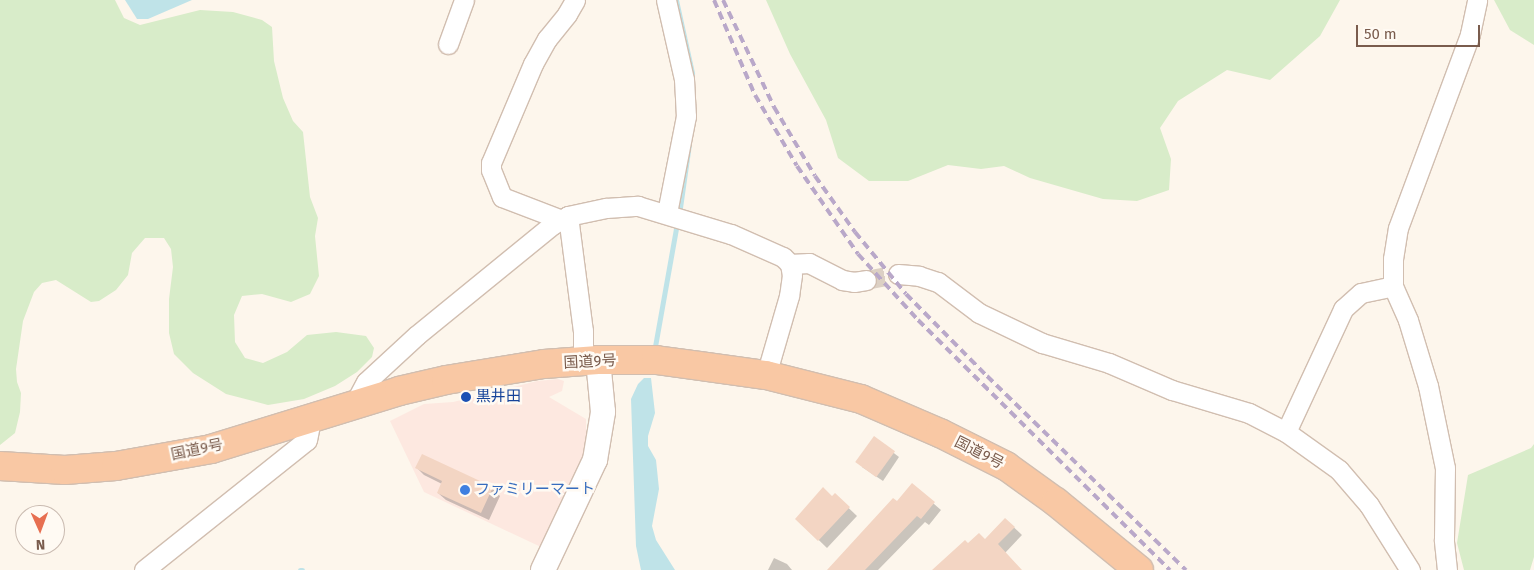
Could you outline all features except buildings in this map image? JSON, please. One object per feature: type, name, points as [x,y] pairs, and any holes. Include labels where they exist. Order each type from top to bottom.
[{"type":"highway","name":"国道9号","points":[[0,466],[65,470],[116,466],[211,449],[399,391],[456,378],[544,364],[590,360],[656,360],[766,375],[861,399],[940,433],[1006,466],[1056,502],[1136,569]]},
{"type":"street","points":[[448,44],[464,0]]},
{"type":"street","points":[[565,218],[502,197],[491,170],[491,164],[536,57],[575,0]]},
{"type":"street","points":[[666,0],[684,79],[686,116],[675,216]]},
{"type":"street","points":[[1447,570],[1444,539],[1445,468],[1428,386],[1408,320],[1393,286],[1393,259],[1398,228],[1470,34],[1477,0]]},
{"type":"street","points":[[358,403],[358,397],[366,382],[417,335],[528,244],[565,218],[606,208],[638,206],[675,216],[731,234],[783,257],[790,264],[792,275],[789,296],[766,375]]},
{"type":"street","points":[[542,570],[595,460],[603,412],[583,331],[565,218]]},
{"type":"street","points":[[790,264],[809,263],[842,280],[854,282],[866,280]]},
{"type":"street","points":[[898,274],[919,276],[938,282],[979,313],[1000,326],[1042,343],[1109,363],[1172,390],[1249,413],[1286,432],[1339,470],[1369,505],[1410,570]]},
{"type":"street","points":[[1286,432],[1343,309],[1361,293],[1393,286]]},
{"type":"street","points":[[144,570],[307,440],[311,419]]},
{"type":"shaded area","points":[[558,379],[564,381],[562,391],[549,397],[586,419],[586,439],[581,463],[541,547],[424,492],[390,421],[424,404],[453,402],[537,381]]},
{"type":"green space","points":[[0,0],[115,0],[124,18],[140,25],[200,10],[233,12],[262,20],[272,27],[274,61],[283,98],[293,121],[303,132],[310,197],[318,218],[315,236],[319,276],[310,294],[291,302],[262,294],[242,296],[234,315],[235,342],[245,358],[263,363],[287,352],[307,335],[336,332],[366,336],[374,348],[372,357],[357,372],[335,386],[304,399],[268,405],[226,394],[193,373],[174,354],[169,333],[169,299],[173,267],[171,249],[164,238],[145,238],[132,253],[128,275],[116,290],[99,301],[91,302],[56,280],[42,283],[34,292],[23,321],[16,369],[17,382],[21,393],[20,412],[15,433],[0,445]]},
{"type":"green space","points":[[766,0],[1340,0],[1320,36],[1270,80],[1227,70],[1178,101],[1160,128],[1171,159],[1169,190],[1137,201],[1103,199],[1030,178],[1004,166],[981,169],[948,165],[908,181],[869,181],[838,158],[826,120],[790,54]]},
{"type":"green space","points":[[1494,0],[1534,0],[1534,45],[1510,30]]},
{"type":"green space","points":[[1534,444],[1534,557],[1530,570],[1464,570],[1457,543],[1468,475],[1531,448]]},
{"type":"water","points":[[125,0],[192,0],[148,19],[137,19]]},
{"type":"water","points":[[644,378],[651,378],[655,413],[648,436],[648,446],[656,460],[659,489],[652,526],[656,540],[675,570],[641,570],[636,546],[631,399],[638,384]]},
{"type":"waterway","points":[[676,0],[692,73]]},
{"type":"waterway","points":[[679,215],[689,144]]},
{"type":"waterway","points":[[654,352],[677,223]]},
{"type":"tunnel","points":[[866,280],[898,274]]},
{"type":"railway","points":[[714,0],[755,95],[797,166],[858,254],[918,320],[1170,570]]},
{"type":"railway","points":[[723,0],[774,107],[815,176],[855,232],[906,294],[987,376],[1186,570]]},
{"type":"place","name":"黒井田","points":[[466,397]]},
{"type":"place","name":"ファミリーマート","points":[[465,490]]}]
